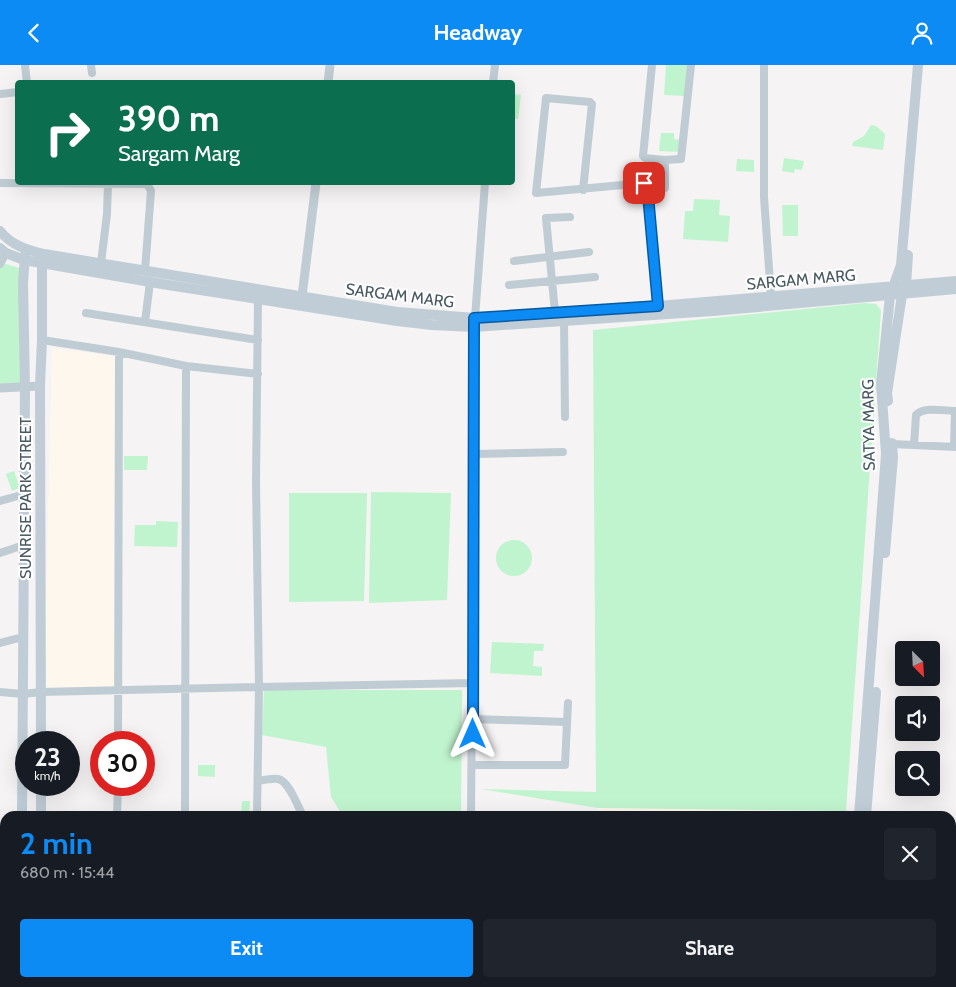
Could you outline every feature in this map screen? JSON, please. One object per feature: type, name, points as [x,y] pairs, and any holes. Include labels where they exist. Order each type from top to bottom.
[{"type":"main road","name":"SATYA MARG","points":[[866,811],[885,502],[886,454],[881,384],[892,291],[901,265],[918,65]]},
{"type":"main road","name":"SATYA MARG","points":[[859,811],[885,502],[893,457],[887,393],[904,290],[924,65]]},
{"type":"main road","name":"SARGAM MARG","points":[[0,231],[26,255]]},
{"type":"main road","name":"SARGAM MARG","points":[[3,250],[150,282],[258,299],[301,301]]},
{"type":"main road","points":[[22,811],[25,494],[23,283],[26,255]]},
{"type":"main road","name":"SARGAM MARG","points":[[43,258],[101,263],[432,325],[564,321],[695,312],[892,291]]},
{"type":"main road","name":"SUNRISE PARK STREET","points":[[41,731],[40,386],[43,258]]},
{"type":"main road","name":"SARGAM MARG","points":[[904,290],[956,281]]},
{"type":"main road","name":"SARGAM MARG","points":[[474,323],[555,312],[771,297],[956,289]]},
{"type":"main road","points":[[41,796],[41,811]]},
{"type":"street","points":[[25,65],[27,80]]},
{"type":"street","points":[[328,80],[330,65]]},
{"type":"street","points":[[493,80],[495,65]]},
{"type":"street","points":[[652,65],[643,156],[645,158],[665,160],[681,159],[691,65]]},
{"type":"street","points":[[764,65],[764,197],[771,297]]},
{"type":"street","points":[[0,94],[15,92]]},
{"type":"street","points":[[583,190],[592,104],[590,102],[546,98],[536,193],[583,190],[644,183],[646,184],[658,306]]},
{"type":"street","points":[[648,195],[665,188],[665,160]]},
{"type":"street","points":[[0,183],[15,183]]},
{"type":"street","points":[[101,263],[108,213],[108,185]]},
{"type":"street","points":[[145,271],[151,191],[147,185]]},
{"type":"street","points":[[301,301],[316,185]]},
{"type":"street","points":[[471,811],[473,765],[474,323],[485,185]]},
{"type":"street","points":[[555,312],[546,218],[570,217]]},
{"type":"street","points":[[0,264],[3,250]]},
{"type":"street","points":[[514,261],[589,252]]},
{"type":"street","points":[[509,285],[596,277]]},
{"type":"street","points":[[145,322],[150,282]]},
{"type":"street","points":[[257,811],[259,687],[256,481],[258,299]]},
{"type":"street","points":[[86,313],[258,340]]},
{"type":"street","points":[[564,321],[565,417]]},
{"type":"street","points":[[42,340],[119,352],[186,366],[258,374]]},
{"type":"street","points":[[118,731],[119,352]]},
{"type":"street","points":[[185,811],[186,366]]},
{"type":"street","points":[[0,388],[40,386]]},
{"type":"street","points":[[892,444],[955,447],[956,411],[919,411],[916,415],[914,445]]},
{"type":"street","points":[[474,453],[563,453]]},
{"type":"street","points":[[0,501],[25,494]]},
{"type":"street","points":[[0,553],[24,545]]},
{"type":"street","points":[[0,642],[23,637]]},
{"type":"street","points":[[0,692],[23,694],[119,690],[473,683]]},
{"type":"street","points":[[473,765],[565,765],[568,703]]},
{"type":"street","points":[[473,719],[567,723]]},
{"type":"street","points":[[258,781],[277,779],[283,781],[300,811]]},
{"type":"street","points":[[117,811],[118,796]]},
{"type":"shaded area","points":[[52,348],[115,356],[115,687],[44,688]]},
{"type":"shaded area","points":[[598,808],[798,808],[846,811],[598,811]]},
{"type":"green space","points":[[666,65],[687,65],[686,96],[664,95]]},
{"type":"green space","points":[[515,94],[521,95],[518,119],[515,118]]},
{"type":"green space","points":[[871,125],[876,126],[885,134],[883,150],[852,146],[853,142],[864,136]]},
{"type":"green space","points":[[661,133],[674,133],[674,139],[680,140],[679,152],[659,151]]},
{"type":"green space","points":[[784,158],[804,161],[802,170],[795,169],[794,173],[782,171]]},
{"type":"green space","points":[[737,159],[754,160],[754,172],[736,171]]},
{"type":"green space","points":[[694,199],[720,200],[719,215],[730,216],[728,242],[683,239],[685,211],[693,211]]},
{"type":"green space","points":[[782,205],[798,205],[798,236],[783,236]]},
{"type":"green space","points":[[3,263],[22,269],[24,386],[0,386],[0,265]]},
{"type":"green space","points":[[865,303],[876,304],[881,310],[846,811],[598,808],[481,789],[596,792],[593,330]]},
{"type":"green space","points":[[124,456],[148,456],[147,470],[124,470]]},
{"type":"green space","points":[[14,471],[20,488],[12,491],[6,474]]},
{"type":"green space","points":[[371,492],[451,493],[447,600],[369,603]]},
{"type":"green space","points":[[289,493],[367,493],[364,601],[289,602]]},
{"type":"green space","points":[[156,521],[178,522],[177,547],[134,546],[135,525],[156,525]]},
{"type":"green space","points":[[514,540],[526,546],[532,558],[526,570],[514,576],[502,570],[496,558],[502,546]]},
{"type":"green space","points":[[492,642],[544,644],[543,651],[534,651],[533,666],[542,667],[542,676],[490,673]]},
{"type":"green space","points":[[264,690],[462,690],[461,811],[340,811],[331,797],[326,747],[262,735]]},
{"type":"green space","points":[[198,765],[215,765],[215,777],[198,776]]},
{"type":"green space","points":[[242,801],[250,801],[249,811],[241,811]]},
{"type":"route","points":[[473,734],[474,318],[658,306],[648,195],[646,184],[644,183]]}]
